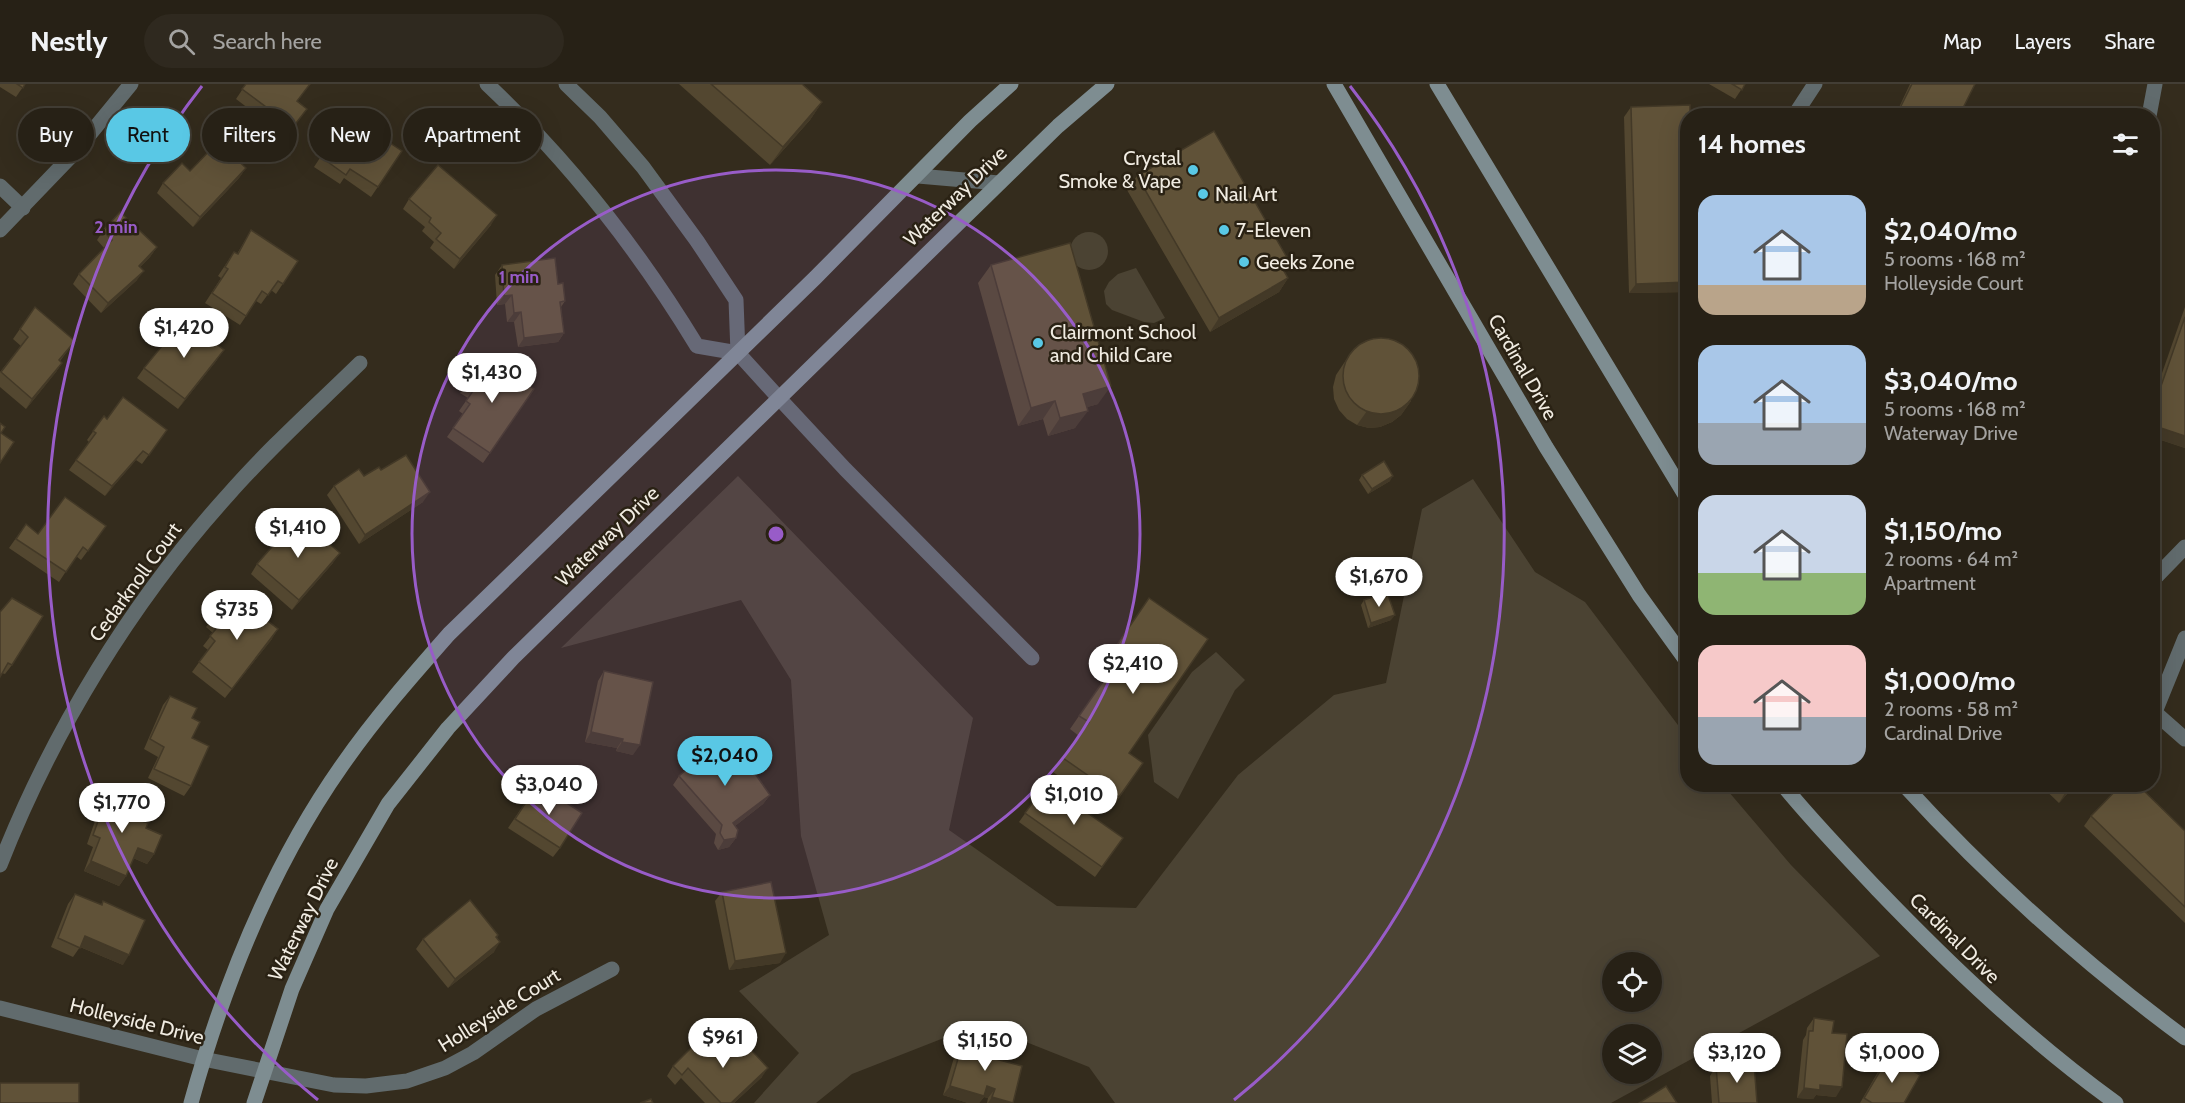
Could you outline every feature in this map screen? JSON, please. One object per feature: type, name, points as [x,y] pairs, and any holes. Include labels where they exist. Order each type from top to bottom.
[{"type":"main road","name":"Waterway Drive","points":[[191,1103],[203,1059],[227,989],[260,912],[297,837],[342,765],[393,698],[449,634],[918,176],[970,121],[1011,84]]},
{"type":"main road","name":"Waterway Drive","points":[[254,1103],[292,989],[327,909],[388,804],[448,728],[513,658],[778,397],[1058,126],[1107,84]]},
{"type":"main road","name":"Cardinal Drive","points":[[1334,84],[1546,447],[1639,595],[1680,652]]},
{"type":"main road","points":[[1437,84],[1680,487]]},
{"type":"main road","name":"Cardinal Drive","points":[[1788,792],[1810,819],[1913,927],[1985,997],[2081,1078],[2116,1103]]},
{"type":"main road","points":[[1910,792],[1948,834],[2046,925],[2140,1005],[2185,1038]]},
{"type":"street","points":[[0,230],[76,151],[131,84]]},
{"type":"street","points":[[487,84],[531,126],[588,190],[651,274],[697,346],[738,353],[844,469],[1032,658]]},
{"type":"street","points":[[566,84],[600,117],[643,167],[697,241],[736,300],[738,353]]},
{"type":"street","points":[[1799,108],[1815,84]]},
{"type":"street","points":[[2150,108],[2155,84]]},
{"type":"street","points":[[918,176],[999,183]]},
{"type":"street","points":[[0,186],[23,208]]},
{"type":"street","name":"Cedarknoll Court","points":[[0,865],[20,815],[58,737],[129,622],[179,553],[229,494],[360,363]]},
{"type":"street","points":[[2160,573],[2185,547]]},
{"type":"street","points":[[2160,697],[2185,638]]},
{"type":"street","points":[[2160,716],[2185,739]]},
{"type":"street","name":"Holleyside Court","points":[[263,1071],[334,1085],[366,1086],[407,1081],[445,1068],[464,1058],[536,1009],[612,969]]},
{"type":"street","name":"Holleyside Drive","points":[[0,1008],[203,1059],[263,1071]]},
{"type":"shaded area","points":[[1089,232],[1102,238],[1108,251],[1102,264],[1089,270],[1076,264],[1070,251],[1076,238]]},
{"type":"shaded area","points":[[1136,268],[1165,318],[1154,323],[1144,322],[1112,310],[1106,304],[1104,291],[1109,282],[1118,274]]},
{"type":"shaded area","points":[[738,476],[973,718],[949,830],[1057,906],[1136,908],[1238,775],[1334,695],[1386,683],[1422,509],[1473,479],[1535,572],[1585,602],[1680,728],[1680,792],[1729,792],[1791,865],[1880,956],[1662,1075],[1662,1024],[1602,1024],[1602,1084],[1646,1084],[1611,1103],[1115,1103],[1089,1067],[993,1029],[977,1025],[852,1074],[816,1103],[754,1103],[799,1053],[739,991],[829,935],[801,836],[791,680],[741,600],[561,648]]},
{"type":"shaded area","points":[[1216,652],[1245,680],[1235,690],[1178,799],[1154,782],[1148,735],[1192,672]]},
{"type":"building","points":[[246,84],[310,84],[297,101],[307,109],[297,122],[297,108],[268,108],[242,89]]},
{"type":"building","points":[[711,84],[802,84],[822,102],[783,147]]},
{"type":"building","points":[[1732,84],[1745,84],[1742,90]]},
{"type":"building","points":[[1912,84],[1975,84],[1963,108],[1900,108]]},
{"type":"building","points":[[1690,105],[1690,108],[1680,108],[1680,282],[1636,284],[1631,107]]},
{"type":"building","points":[[1214,131],[1289,261],[1281,266],[1288,278],[1219,318],[1137,176]]},
{"type":"building","points":[[391,144],[402,151],[378,187],[350,169],[346,175],[328,162],[391,162]]},
{"type":"building","points":[[202,159],[202,162],[240,162],[246,168],[200,217],[163,183],[182,163],[190,171]]},
{"type":"building","points":[[438,165],[497,215],[460,259],[436,239],[441,233],[429,222],[431,218],[409,199]]},
{"type":"building","points":[[120,212],[157,247],[139,266],[144,271],[108,303],[79,274],[112,240],[103,231]]},
{"type":"building","points":[[251,230],[298,261],[283,284],[278,281],[268,295],[262,291],[246,316],[212,293],[228,269],[225,267],[234,252],[238,254]]},
{"type":"building","name":"Clairmont School and Child Care","points":[[1070,243],[1111,386],[1083,394],[1088,411],[1060,418],[1055,401],[1031,408],[991,265]]},
{"type":"building","points":[[555,258],[558,284],[563,283],[565,301],[560,302],[564,333],[524,338],[521,312],[514,313],[512,295],[504,296],[502,265]]},
{"type":"building","points":[[35,307],[75,341],[59,360],[62,363],[32,399],[1,372],[28,337],[20,329]]},
{"type":"building","points":[[2185,317],[2185,436],[2160,428],[2160,389]]},
{"type":"building","points":[[184,319],[224,350],[185,399],[144,368]]},
{"type":"building","points":[[1381,338],[1396,341],[1408,349],[1416,361],[1419,376],[1416,391],[1408,403],[1396,411],[1381,414],[1366,411],[1354,403],[1346,391],[1343,376],[1346,361],[1354,349],[1366,341]]},
{"type":"building","points":[[487,356],[534,389],[490,453],[453,428],[470,404],[466,401],[475,388],[467,383]]},
{"type":"building","points":[[123,397],[167,430],[149,455],[143,451],[112,486],[76,460],[96,433],[93,431],[104,416],[107,419]]},
{"type":"building","points":[[0,423],[5,427],[1,433],[14,442],[0,463]]},
{"type":"building","points":[[406,455],[430,492],[365,535],[334,486],[359,469],[364,476],[379,467],[381,470]]},
{"type":"building","points":[[1384,461],[1393,476],[1372,489],[1362,475]]},
{"type":"building","points":[[65,497],[106,526],[88,551],[83,547],[66,572],[16,539],[26,524],[38,534]]},
{"type":"building","points":[[298,517],[340,553],[299,600],[257,564]]},
{"type":"building","points":[[1387,592],[1395,615],[1371,623],[1364,600]]},
{"type":"building","points":[[232,593],[278,629],[232,689],[199,662],[215,641],[210,636],[220,624],[213,618]]},
{"type":"building","points":[[12,598],[43,616],[12,665],[8,663],[0,677],[0,612]]},
{"type":"building","points":[[1149,598],[1208,639],[1129,753],[1143,763],[1119,797],[1063,758],[1089,722],[1079,716],[1125,650],[1117,645]]},
{"type":"building","points":[[604,671],[653,682],[640,745],[591,732]]},
{"type":"building","points":[[170,696],[197,708],[192,718],[200,722],[192,738],[209,746],[191,786],[154,769],[164,747],[150,739]]},
{"type":"building","points":[[721,739],[745,768],[749,765],[770,795],[733,823],[738,830],[736,838],[724,840],[720,833],[722,825],[679,776]]},
{"type":"building","points":[[538,784],[582,813],[560,848],[515,819]]},
{"type":"building","points":[[1046,784],[1123,838],[1102,867],[1025,813]]},
{"type":"building","points":[[109,791],[141,803],[135,819],[148,823],[146,828],[162,835],[154,854],[138,848],[126,876],[91,861],[100,838],[93,835]]},
{"type":"building","points":[[2114,792],[2145,792],[2185,831],[2185,907],[2091,816]]},
{"type":"building","points":[[771,882],[786,953],[735,961],[722,892]]},
{"type":"building","points":[[75,894],[102,905],[103,901],[145,920],[129,955],[85,936],[80,948],[58,938]]},
{"type":"building","points":[[470,900],[498,935],[496,937],[500,942],[455,979],[423,939]]},
{"type":"building","points":[[1814,1018],[1834,1021],[1832,1033],[1847,1034],[1842,1087],[1820,1085],[1820,1090],[1804,1088],[1809,1031],[1813,1031]]},
{"type":"building","points":[[965,1035],[988,1041],[984,1056],[1022,1066],[1013,1103],[992,1097],[995,1089],[987,1086],[984,1096],[950,1086]]},
{"type":"building","points":[[739,1037],[768,1068],[731,1103],[721,1103],[688,1068],[682,1075],[673,1066],[700,1039],[718,1057]]},
{"type":"building","points":[[1889,1056],[1920,1075],[1904,1103],[1872,1103],[1864,1098]]},
{"type":"building","points":[[1754,1063],[1757,1103],[1719,1103],[1716,1066]]},
{"type":"building","points":[[0,1083],[79,1083],[79,1103],[0,1103]]},
{"type":"building","points":[[1666,1086],[1677,1103],[1639,1103]]},
{"type":"building","points":[[651,1099],[653,1103],[640,1103]]},
{"type":"place","name":"Crystal Smoke & Vape","points":[[1193,170]]},
{"type":"place","name":"Nail Art","points":[[1203,194]]},
{"type":"place","name":"7-Eleven","points":[[1224,230]]},
{"type":"place","name":"Geeks Zone","points":[[1244,262]]},
{"type":"place","name":"Clairmont School and Child Care","points":[[1038,343]]}]
